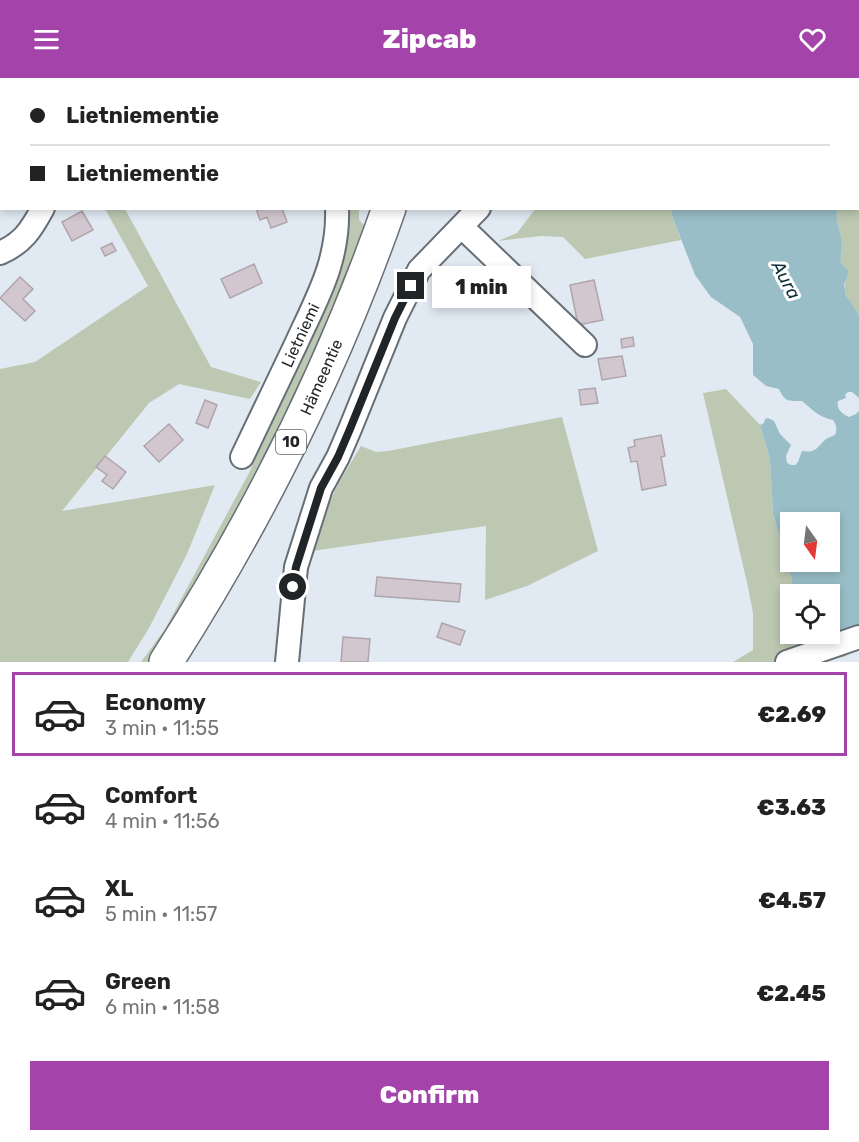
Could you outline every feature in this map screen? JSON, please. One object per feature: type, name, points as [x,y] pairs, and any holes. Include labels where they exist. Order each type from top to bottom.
[{"type":"highway","name":"Hämeentie","points":[[166,662],[241,537],[301,422],[368,269],[388,210]]},
{"type":"street","points":[[0,253],[27,235],[42,210]]},
{"type":"street","name":"Lietniemi","points":[[242,457],[331,265],[335,245],[337,210]]},
{"type":"street","points":[[287,662],[296,567],[321,488],[338,457],[395,318],[419,270],[478,210]]},
{"type":"street","points":[[462,227],[585,345]]},
{"type":"street","points":[[787,662],[859,637]]},
{"type":"green space","points":[[106,210],[126,210],[211,367],[261,382],[250,399],[179,384],[149,403],[62,511],[215,485],[187,554],[149,628],[128,662],[0,662],[0,369],[35,362],[148,286]]},
{"type":"green space","points":[[345,210],[359,210],[359,220],[365,226],[349,274],[258,474],[151,662],[141,662],[165,629],[250,471],[282,395]]},
{"type":"green space","points":[[534,210],[672,210],[681,240],[585,259],[563,237],[541,236],[498,241],[517,233]]},
{"type":"green space","points":[[838,210],[859,210],[859,315],[849,300],[845,288],[848,270],[841,263],[840,233],[836,215]]},
{"type":"green space","points":[[726,389],[760,425],[770,459],[773,514],[780,538],[780,572],[790,572],[792,580],[792,584],[780,584],[780,644],[840,644],[840,635],[845,636],[847,656],[827,662],[733,662],[753,650],[753,613],[703,393]]},
{"type":"green space","points":[[562,417],[598,551],[527,586],[485,600],[486,526],[312,551],[321,521],[338,484],[361,446],[376,452],[388,451]]},
{"type":"water","name":"Aura","points":[[672,210],[838,210],[841,263],[848,270],[844,285],[846,295],[859,315],[859,398],[852,392],[848,392],[845,395],[846,398],[838,401],[838,406],[840,411],[849,417],[859,411],[859,632],[840,634],[840,584],[792,584],[790,572],[840,572],[840,512],[780,512],[780,538],[773,514],[770,459],[760,425],[768,418],[774,421],[780,434],[791,445],[786,456],[787,463],[795,465],[802,451],[813,451],[826,439],[835,435],[835,424],[833,420],[820,415],[802,401],[788,400],[779,389],[766,386],[753,375],[753,344],[740,317],[711,297],[695,275],[672,216]]},
{"type":"building","points":[[257,210],[283,210],[287,222],[271,228],[267,217],[260,220]]},
{"type":"building","points":[[82,211],[93,230],[72,241],[62,222]]},
{"type":"building","points":[[112,243],[116,251],[105,256],[101,248]]},
{"type":"building","points":[[254,264],[262,283],[230,298],[221,279]]},
{"type":"building","points":[[20,277],[33,289],[23,299],[35,311],[25,321],[0,298]]},
{"type":"building","points":[[594,280],[603,320],[578,325],[570,285]]},
{"type":"building","points":[[633,337],[634,346],[622,348],[621,339]]},
{"type":"building","points":[[622,356],[626,376],[602,380],[598,359]]},
{"type":"building","points":[[595,388],[598,403],[581,405],[579,390]]},
{"type":"building","points":[[205,400],[217,405],[208,428],[196,423]]},
{"type":"building","points":[[169,424],[183,440],[159,462],[144,446]]},
{"type":"building","points":[[661,435],[665,456],[661,457],[666,485],[642,490],[637,461],[631,462],[628,448],[635,446],[634,440]]},
{"type":"building","points":[[105,456],[126,472],[113,489],[102,481],[107,475],[96,467]]},
{"type":"building","points":[[377,577],[461,584],[459,602],[375,596]]},
{"type":"building","points":[[442,623],[465,631],[460,645],[437,637]]},
{"type":"building","points":[[343,637],[370,639],[368,662],[341,662]]},
{"type":"route","points":[[293,587],[296,567],[321,488],[338,457],[395,318],[411,286]]}]
